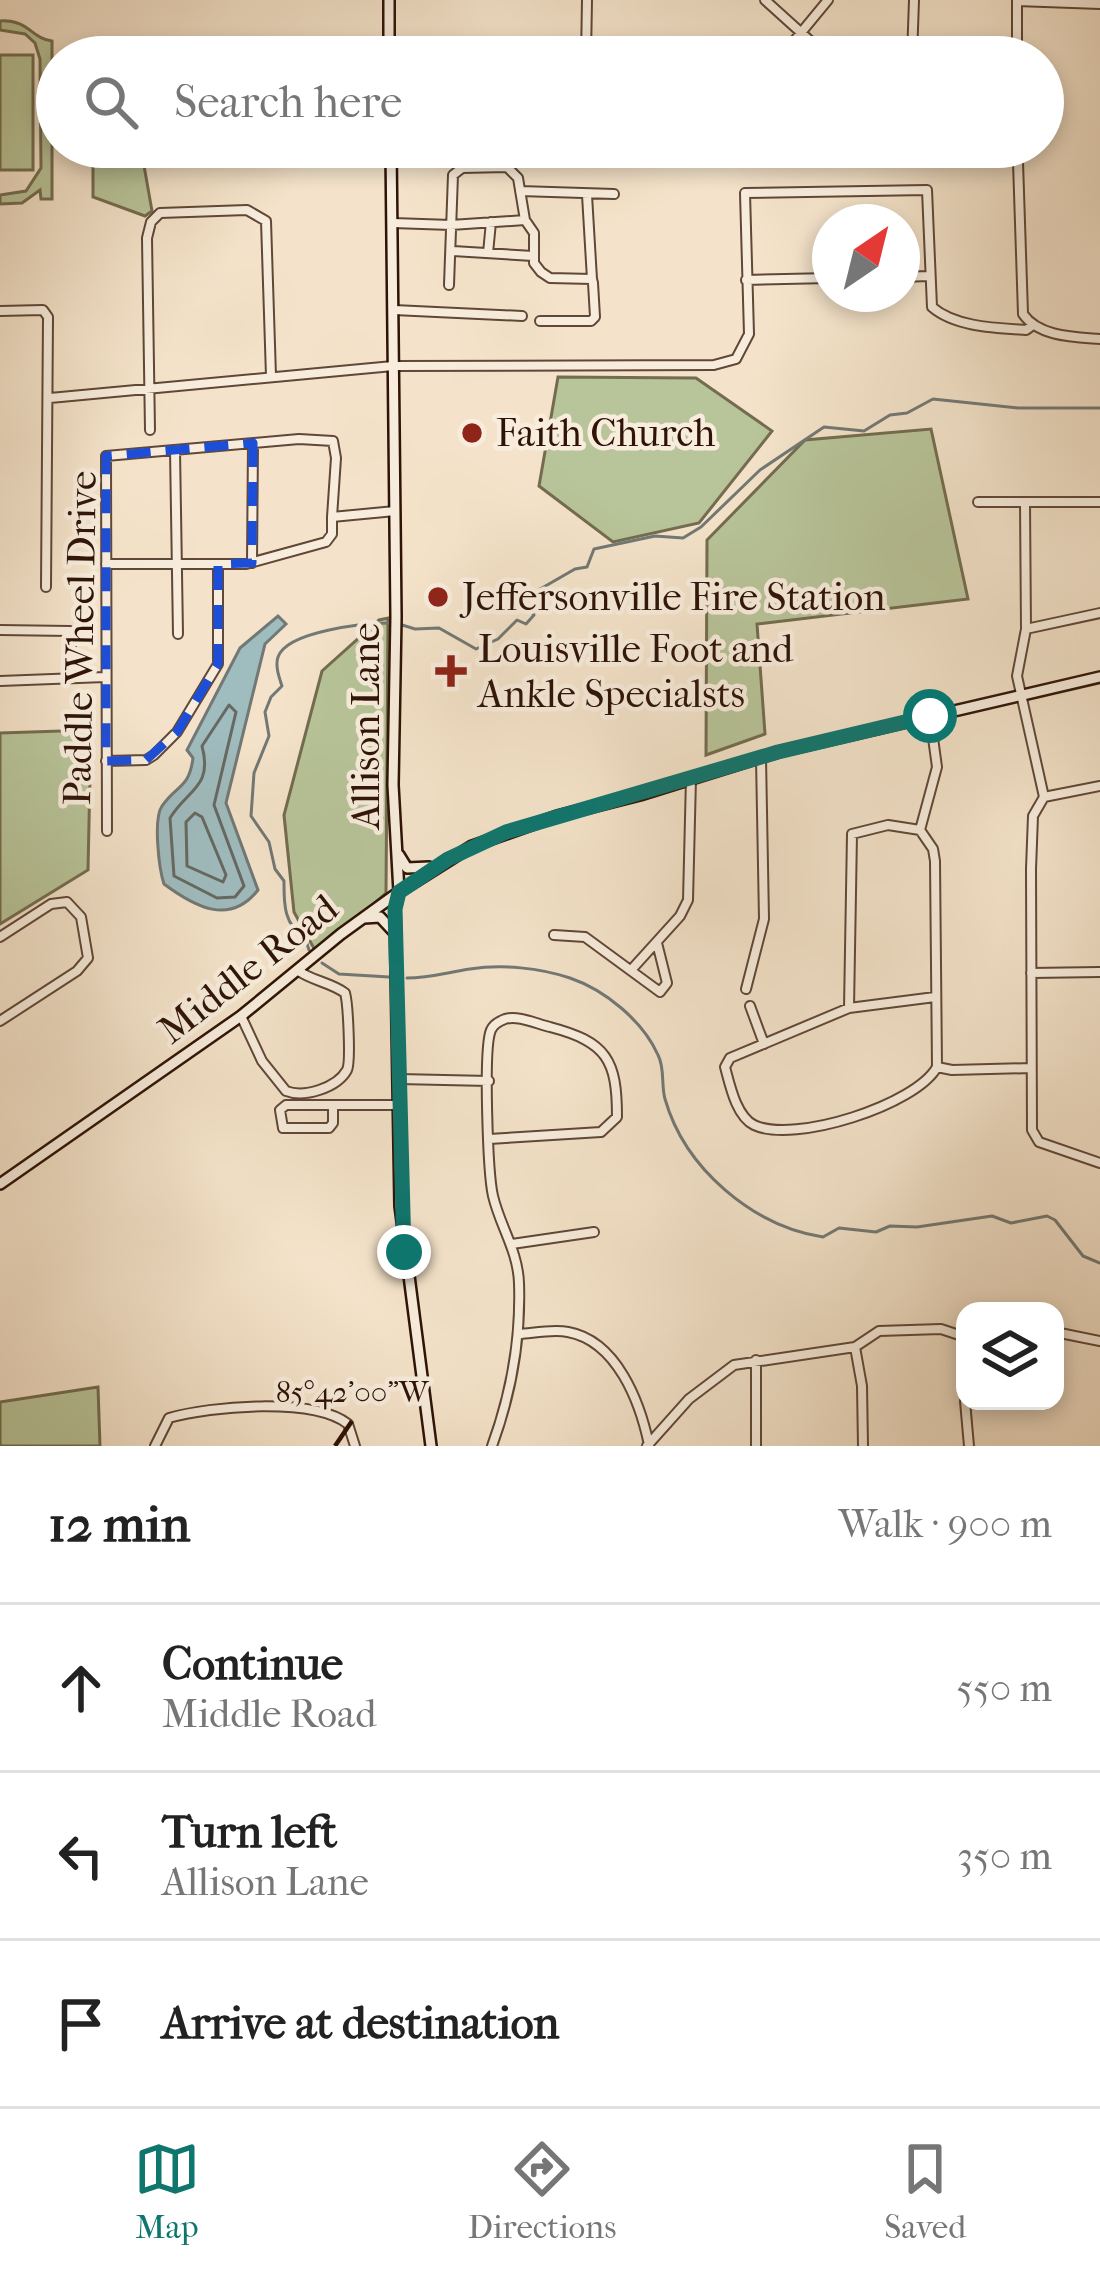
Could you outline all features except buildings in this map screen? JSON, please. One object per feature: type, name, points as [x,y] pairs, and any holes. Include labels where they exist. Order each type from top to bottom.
[{"type":"main road","points":[[389,0],[389,36]]},
{"type":"main road","name":"Allison Lane","points":[[392,168],[398,1079],[404,1252],[419,1333],[431,1446]]},
{"type":"main road","name":"Middle Road","points":[[0,1184],[241,1016],[399,892],[440,864],[506,832],[761,758],[1100,677]]},
{"type":"main road","points":[[397,851],[407,868],[440,864]]},
{"type":"main road","points":[[359,920],[380,917],[389,922],[396,943]]},
{"type":"street","points":[[586,36],[587,0]]},
{"type":"street","points":[[765,0],[808,36]]},
{"type":"street","points":[[799,36],[828,0]]},
{"type":"street","points":[[913,36],[914,0]]},
{"type":"street","points":[[1017,36],[1017,1],[1100,4]]},
{"type":"street","points":[[449,285],[456,170],[490,168]]},
{"type":"street","points":[[508,168],[518,178],[525,220],[534,232],[533,256],[541,272],[550,278],[592,279]]},
{"type":"street","points":[[1018,168],[1021,301],[1031,324],[1055,334],[1100,340]]},
{"type":"street","points":[[50,398],[393,366],[714,365],[736,359],[748,334],[745,193],[927,190],[932,308],[996,328],[1026,330],[1031,324]]},
{"type":"street","points":[[520,191],[614,194]]},
{"type":"street","points":[[540,321],[591,321],[595,317],[587,195]]},
{"type":"street","points":[[150,430],[147,238],[156,217],[170,210],[247,209],[266,221],[271,376]]},
{"type":"street","points":[[393,223],[525,220]]},
{"type":"street","points":[[488,253],[491,223]]},
{"type":"street","points":[[452,251],[533,256]]},
{"type":"street","points":[[920,276],[928,276]]},
{"type":"street","points":[[746,280],[812,278]]},
{"type":"street","points":[[0,310],[43,310],[47,314],[46,587]]},
{"type":"street","points":[[394,310],[522,316]]},
{"type":"street","name":"Paddle Wheel Drive","points":[[107,831],[106,456],[299,439],[333,441],[332,518]]},
{"type":"street","points":[[252,563],[254,443]]},
{"type":"street","points":[[175,450],[178,634]]},
{"type":"street","points":[[978,502],[1100,502]]},
{"type":"street","points":[[1025,503],[1026,629],[1018,662],[1044,797],[1033,816],[1032,1130],[1036,1140],[1100,1163]]},
{"type":"street","points":[[106,564],[252,563],[326,542],[332,534],[332,518],[395,511]]},
{"type":"street","points":[[106,761],[146,760],[154,755],[186,720],[218,664],[218,564]]},
{"type":"street","points":[[1026,629],[1100,613]]},
{"type":"street","points":[[0,630],[70,632],[73,678]]},
{"type":"street","points":[[0,681],[105,677]]},
{"type":"street","points":[[920,830],[937,767],[930,716]]},
{"type":"street","points":[[746,989],[764,919],[761,758]]},
{"type":"street","points":[[632,969],[680,916],[688,900],[691,778]]},
{"type":"street","points":[[1044,797],[1100,786]]},
{"type":"street","points":[[849,1008],[853,834],[888,825],[920,830],[933,849],[937,1066],[909,1094],[814,1127],[756,1126],[742,1114],[725,1066],[730,1058],[849,1008],[935,998]]},
{"type":"street","points":[[0,937],[51,904],[67,902],[81,917],[88,958],[77,971],[0,1021]]},
{"type":"street","points":[[554,935],[585,937],[658,992],[666,988],[657,942]]},
{"type":"street","points":[[241,1016],[262,1061],[286,1091],[308,1094],[342,1076],[350,1062],[345,1025],[350,1007],[345,993],[297,970]]},
{"type":"street","points":[[1031,973],[1100,972]]},
{"type":"street","points":[[750,1006],[764,1044]]},
{"type":"street","points":[[490,1138],[586,1136],[609,1128],[617,1117],[616,1072],[590,1040],[527,1021],[502,1020],[490,1034],[490,1138],[494,1200],[512,1244],[519,1280],[519,1334],[508,1398],[492,1446]]},
{"type":"street","points":[[937,1066],[952,1070],[1032,1068]]},
{"type":"street","points":[[398,1079],[489,1081]]},
{"type":"street","points":[[333,1106],[329,1128],[280,1126],[283,1106],[399,1105]]},
{"type":"street","points":[[512,1244],[593,1232]]},
{"type":"street","points":[[648,1445],[689,1399],[734,1365],[855,1347],[879,1330],[915,1327],[956,1334]]},
{"type":"street","points":[[519,1334],[567,1332],[587,1340],[617,1365],[641,1409],[648,1445]]},
{"type":"street","points":[[1064,1334],[1100,1341]]},
{"type":"street","points":[[855,1347],[862,1386],[863,1446]]},
{"type":"street","points":[[756,1360],[756,1446]]},
{"type":"street","points":[[155,1446],[166,1421],[178,1415],[226,1409],[321,1409],[344,1421],[355,1446]]},
{"type":"street","points":[[966,1410],[969,1446]]},
{"type":"highlighted area","points":[[253,443],[252,563],[218,564],[218,664],[177,732],[146,760],[106,761],[106,456]]},
{"type":"green space","points":[[0,21],[17,23],[37,36],[36,46],[25,34],[0,30]]},
{"type":"green space","points":[[0,55],[33,55],[33,170],[0,170]]},
{"type":"green space","points":[[41,168],[52,168],[52,199],[41,199],[40,190],[22,203],[0,204],[0,195],[26,191]]},
{"type":"green space","points":[[93,168],[144,168],[152,211],[145,216],[93,197]]},
{"type":"green space","points":[[558,377],[696,378],[772,431],[699,523],[613,542],[539,486]]},
{"type":"green space","points":[[931,429],[968,599],[757,624],[765,734],[706,755],[707,540],[805,440]]},
{"type":"green space","points":[[388,618],[386,893],[317,954],[294,912],[284,815],[322,671],[379,620]]},
{"type":"green space","points":[[91,730],[88,870],[0,924],[0,733]]},
{"type":"green space","points":[[98,1387],[100,1446],[0,1446],[0,1402]]},
{"type":"water","points":[[278,616],[286,624],[265,644],[226,803],[258,890],[236,907],[212,909],[164,884],[159,812],[189,775],[193,758],[187,750],[240,648]]},
{"type":"waterway","points":[[399,624],[439,628],[476,649],[498,639],[517,620],[526,624],[534,615],[525,603],[528,596],[587,567],[594,549],[655,536],[683,538],[701,527],[760,470],[824,427],[864,431],[933,399],[1019,408],[1100,408]]},
{"type":"waterway","points":[[309,950],[305,937],[289,920],[284,881],[275,869],[269,842],[251,816],[254,773],[269,736],[265,712],[282,686],[278,657],[284,648],[311,635],[390,623]]},
{"type":"waterway","points":[[322,963],[339,974],[389,977]]},
{"type":"waterway","points":[[407,978],[521,968],[570,978],[609,999],[643,1030],[658,1055],[665,1099],[688,1149],[725,1190],[772,1221],[823,1237],[839,1228],[876,1232],[890,1226],[917,1227],[992,1216],[1011,1223],[1047,1216],[1083,1256],[1100,1263]]},
{"type":"place","name":"Faith Church","points":[[472,433]]},
{"type":"place","name":"Jeffersonville Fire Station","points":[[438,597]]},
{"type":"place","name":"Louisville Foot and Ankle Specialsts","points":[[451,671]]},
{"type":"route","points":[[404,1252],[395,909],[399,892],[472,846],[557,815],[778,752],[930,716]]}]
